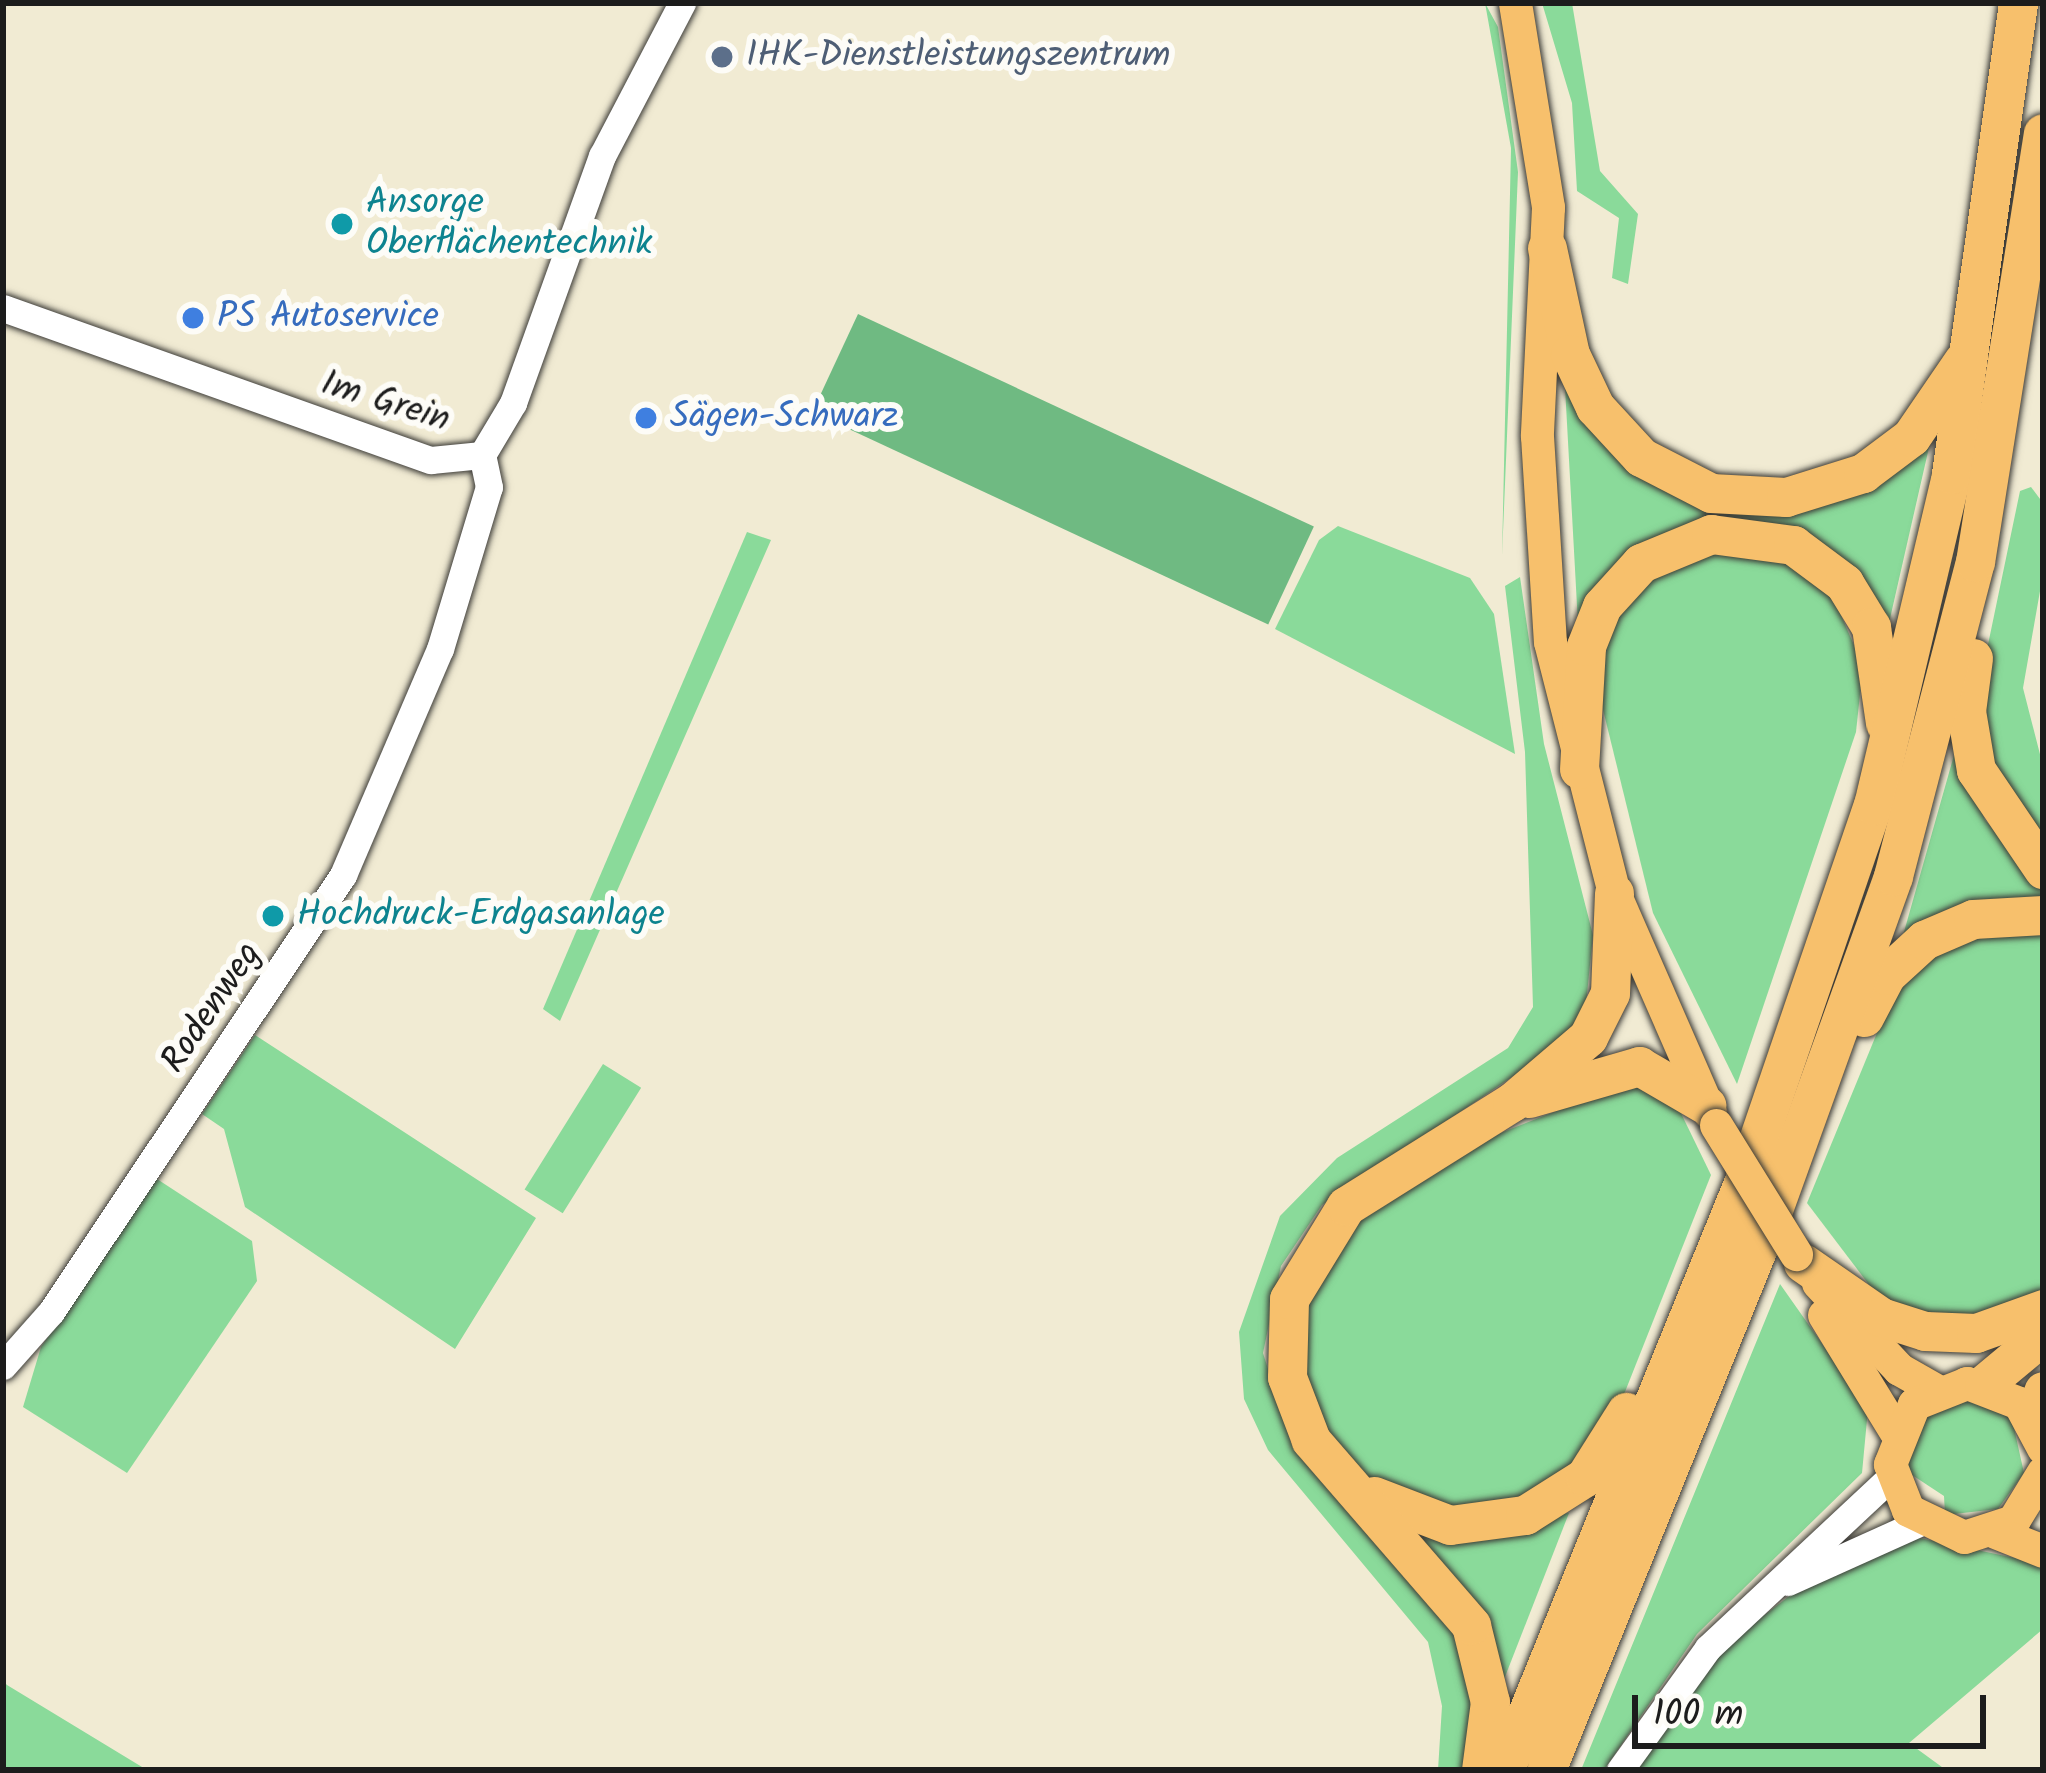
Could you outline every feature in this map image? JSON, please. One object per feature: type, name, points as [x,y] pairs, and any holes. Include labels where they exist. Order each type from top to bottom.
[{"type":"highway","points":[[1504,1770],[1683,1328],[1806,1007],[1888,752],[1975,340],[2018,3]]},
{"type":"highway","points":[[1546,1770],[1808,1115],[1893,876],[1975,562],[2043,133]]},
{"type":"highway","points":[[1547,248],[1570,355],[1595,407],[1641,457],[1711,493],[1786,497],[1863,473],[1930,415],[1975,340]]},
{"type":"highway","points":[[1579,769],[1586,646],[1602,606],[1663,549],[1735,532],[1809,554],[1859,603],[1879,659],[1888,752]]},
{"type":"highway","points":[[1975,562],[1970,748],[1994,811],[2043,869]]},
{"type":"highway","points":[[1481,1770],[1490,1702],[1471,1625],[1336,1474],[1287,1377],[1298,1275],[1346,1207],[1512,1102],[1602,1017],[1614,893]]},
{"type":"highway","points":[[1808,1115],[1909,951],[1973,919],[2043,915]]},
{"type":"highway","points":[[1512,1102],[1639,1066],[1711,1115]]},
{"type":"highway","points":[[1799,1258],[1881,1316],[1925,1330],[1992,1330],[2043,1309]]},
{"type":"highway","points":[[1336,1474],[1430,1522],[1526,1515],[1595,1466],[1683,1328]]},
{"type":"highway","points":[[1984,1384],[2043,1335]]},
{"type":"main road","points":[[1516,3],[1544,140],[1547,248],[1540,552],[1579,769],[1614,893],[1711,1115],[1799,1258],[1895,1431],[1892,1476],[1921,1522],[1949,1535],[1995,1532],[2043,1551]]},
{"type":"main road","points":[[1799,1258],[1876,1348],[1936,1390]]},
{"type":"main road","points":[[1895,1431],[1936,1390],[1984,1384],[2040,1421]]},
{"type":"main road","points":[[1995,1532],[2042,1485]]},
{"type":"street","name":"Im Grein","points":[[3,308],[430,460],[482,455],[513,403],[602,156],[682,3]]},
{"type":"street","name":"Rodenweg","points":[[3,1366],[51,1312],[343,875],[440,650],[488,488],[482,455]]},
{"type":"street","points":[[1620,1770],[1675,1685],[1892,1476]]},
{"type":"street","points":[[1765,1594],[1921,1522]]},
{"type":"green space","points":[[1485,3],[1498,27],[1518,172],[1502,556],[1511,148]]},
{"type":"green space","points":[[1542,3],[1572,3],[1600,171],[1638,214],[1628,284],[1612,278],[1619,218],[1577,191],[1572,103]]},
{"type":"green space","points":[[858,314],[1314,527],[1268,624],[812,412]]},
{"type":"green space","points":[[1565,387],[1599,431],[1799,511],[1863,490],[1930,443],[1889,623],[1847,561],[1738,520],[1578,624]]},
{"type":"green space","points":[[2031,487],[2043,503],[2043,574],[2023,688],[2043,766],[2043,850],[1983,755],[1985,659],[2020,491]]},
{"type":"green space","points":[[1338,526],[1470,578],[1494,614],[1515,754],[1275,629],[1319,540]]},
{"type":"green space","points":[[747,532],[771,540],[560,1021],[543,1009]]},
{"type":"green space","points":[[1762,545],[1827,583],[1863,666],[1856,732],[1737,1084],[1653,913],[1594,673],[1606,617],[1674,553]]},
{"type":"green space","points":[[1520,577],[1544,744],[1593,935],[1585,1014],[1558,1046],[1322,1205],[1281,1266],[1263,1353],[1291,1443],[1441,1599],[1474,1672],[1468,1770],[1438,1770],[1442,1706],[1428,1642],[1268,1450],[1244,1399],[1239,1332],[1280,1216],[1337,1158],[1508,1048],[1533,1007],[1525,752],[1505,586]]},
{"type":"green space","points":[[1956,748],[1985,820],[2043,885],[2043,901],[1902,939]]},
{"type":"green space","points":[[2043,928],[2043,1290],[1988,1315],[1908,1311],[1873,1290],[1807,1203],[1900,977],[1956,939]]},
{"type":"green space","points":[[255,1035],[536,1218],[455,1349],[245,1207],[224,1129],[202,1114]]},
{"type":"green space","points":[[603,1064],[641,1088],[563,1213],[525,1190]]},
{"type":"green space","points":[[1638,1079],[1677,1105],[1711,1175],[1619,1407],[1553,1487],[1483,1513],[1378,1487],[1333,1446],[1304,1379],[1308,1294],[1357,1218],[1498,1134]]},
{"type":"green space","points":[[157,1179],[252,1241],[257,1281],[127,1473],[23,1407],[41,1347]]},
{"type":"green space","points":[[1780,1284],[1868,1409],[1862,1473],[1697,1634],[1604,1770],[1581,1770]]},
{"type":"green space","points":[[1976,1398],[2012,1419],[2024,1473],[1998,1509],[1945,1515],[1944,1496],[1906,1471],[1905,1450],[1924,1413]]},
{"type":"green space","points":[[1569,1513],[1501,1687],[1419,1535]]},
{"type":"green space","points":[[1915,1537],[2043,1564],[2043,1629],[1909,1743],[1946,1770],[1632,1770],[1721,1649],[1793,1593]]},
{"type":"green space","points":[[3,1681],[7,1685],[147,1770],[3,1770]]},
{"type":"place","name":"IHK-Dienstleistungszentrum","points":[[722,57]]},
{"type":"place","name":"Ansorge Oberflächentechnik","points":[[342,224]]},
{"type":"place","name":"PS Autoservice","points":[[193,318]]},
{"type":"place","name":"Sägen-Schwarz","points":[[646,418]]},
{"type":"place","name":"Hochdruck-Erdgasanlage","points":[[273,916]]}]
